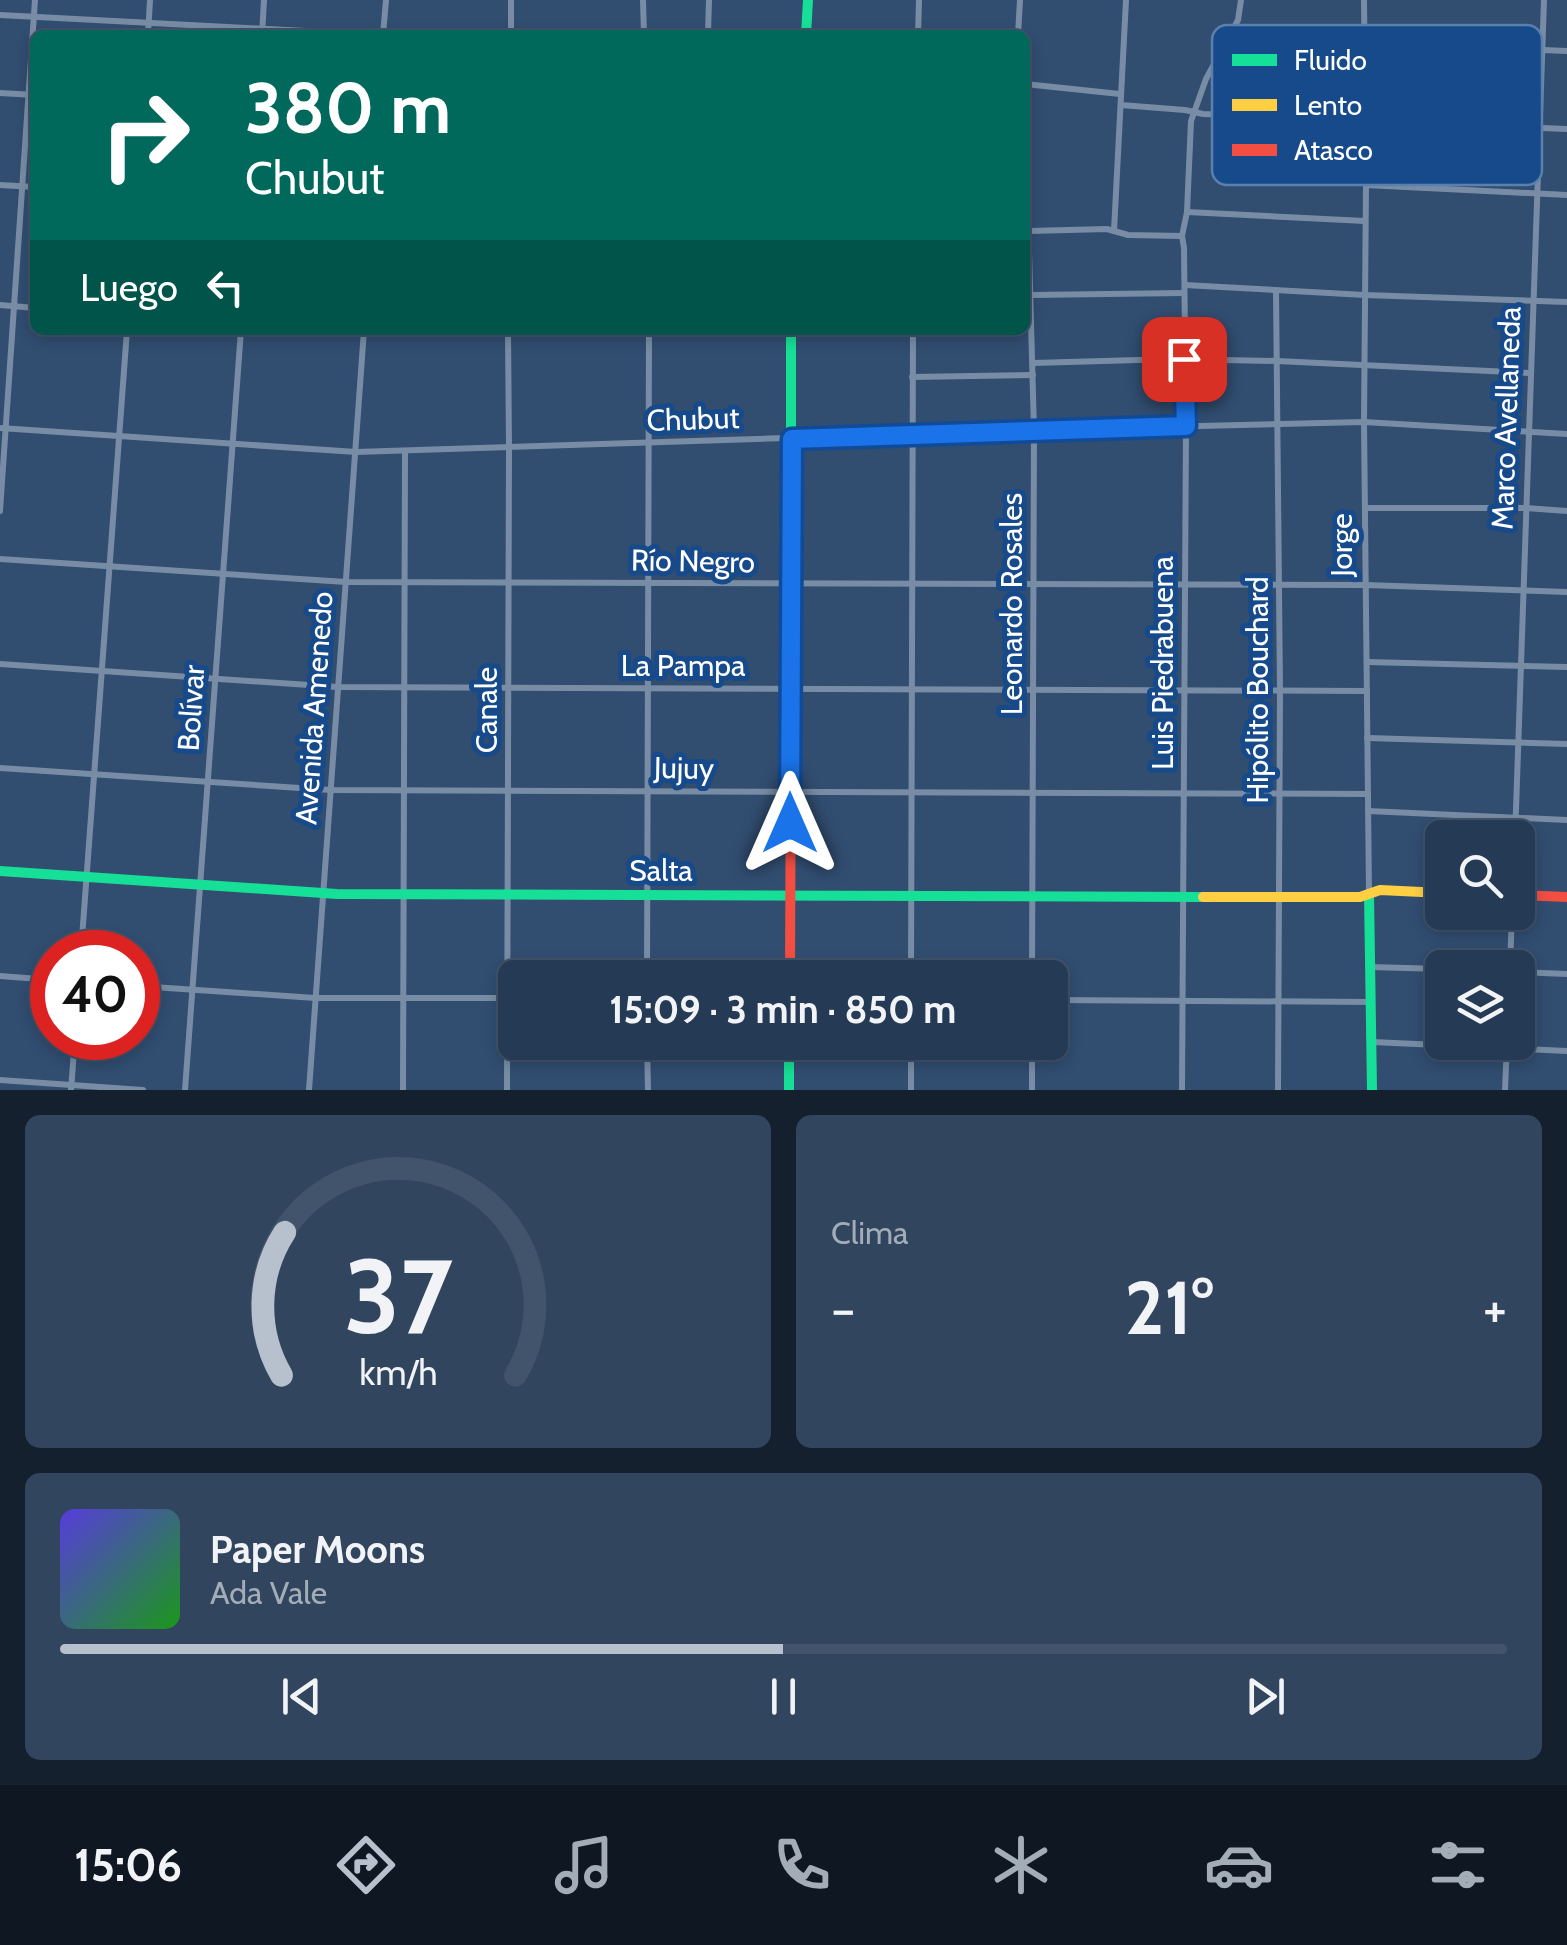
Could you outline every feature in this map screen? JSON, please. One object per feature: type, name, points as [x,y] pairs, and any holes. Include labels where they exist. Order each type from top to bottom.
[{"type":"street","points":[[34,30],[36,0]]},
{"type":"street","points":[[148,30],[150,0]]},
{"type":"street","points":[[262,30],[264,0]]},
{"type":"street","points":[[383,30],[386,0]]},
{"type":"street","points":[[511,0],[511,30]]},
{"type":"street","points":[[644,0],[644,30]]},
{"type":"street","points":[[708,30],[709,0]]},
{"type":"street","points":[[806,30],[808,0]]},
{"type":"street","points":[[918,30],[919,0]]},
{"type":"street","points":[[1018,30],[1020,0]]},
{"type":"street","points":[[1114,230],[1126,0]]},
{"type":"street","points":[[1236,25],[1241,0]]},
{"type":"street","name":"Jorge","points":[[1364,0],[1365,25]]},
{"type":"street","name":"Marco Avellaneda","points":[[1542,88],[1544,0]]},
{"type":"street","points":[[0,15],[234,30]]},
{"type":"street","points":[[1544,50],[1567,51]]},
{"type":"street","points":[[1030,231],[1114,230],[1128,235],[1182,236],[1187,212],[1190,129],[1212,68]]},
{"type":"street","points":[[1030,85],[1120,94]]},
{"type":"street","points":[[0,92],[30,94]]},
{"type":"street","points":[[1121,105],[1212,114]]},
{"type":"street","points":[[0,511],[3,429],[30,112]]},
{"type":"street","points":[[1542,127],[1567,129]]},
{"type":"street","points":[[0,185],[30,187]]},
{"type":"street","name":"Jorge","points":[[1366,185],[1364,422],[1372,1090]]},
{"type":"street","points":[[1383,185],[1567,195]]},
{"type":"street","name":"Marco Avellaneda","points":[[1516,819],[1538,185]]},
{"type":"street","points":[[1187,212],[1365,221]]},
{"type":"street","name":"Luis Piedrabuena","points":[[1182,236],[1186,426],[1182,1090]]},
{"type":"street","name":"Leonardo Rosales","points":[[1030,263],[1030,304]]},
{"type":"street","points":[[1031,295],[1276,290],[1567,302]]},
{"type":"street","name":"Hipólito Bouchard","points":[[1276,290],[1278,1090]]},
{"type":"street","points":[[0,306],[30,308]]},
{"type":"street","points":[[83,930],[127,335]]},
{"type":"street","name":"Bolívar","points":[[185,1090],[241,335]]},
{"type":"street","name":"Avenida Amenedo","points":[[309,1090],[362,335]]},
{"type":"street","name":"Canale","points":[[508,335],[510,960]]},
{"type":"street","points":[[647,960],[649,335]]},
{"type":"street","points":[[790,335],[790,960]]},
{"type":"street","points":[[911,960],[913,335]]},
{"type":"street","name":"Leonardo Rosales","points":[[1030,335],[1034,430],[1032,960]]},
{"type":"street","points":[[1033,363],[1184,359],[1530,373]]},
{"type":"street","points":[[912,377],[1033,375]]},
{"type":"street","name":"Chubut","points":[[3,429],[356,452],[1364,422],[1567,434]]},
{"type":"street","points":[[403,1090],[406,451]]},
{"type":"street","points":[[1366,508],[1567,511]]},
{"type":"street","name":"Río Negro","points":[[0,559],[346,582],[1366,585],[1567,592]]},
{"type":"street","points":[[1367,662],[1567,667]]},
{"type":"street","name":"La Pampa","points":[[0,664],[338,687],[1367,690]]},
{"type":"street","points":[[1368,738],[1567,744]]},
{"type":"street","name":"Jujuy","points":[[0,768],[331,790],[1368,794]]},
{"type":"street","points":[[1368,811],[1567,820]]},
{"type":"street","name":"Salta","points":[[0,871],[322,894],[1360,897],[1380,890],[1425,891]]},
{"type":"street","points":[[1535,896],[1567,897]]},
{"type":"street","points":[[1370,967],[1425,969]]},
{"type":"street","points":[[1535,973],[1567,974]]},
{"type":"street","points":[[0,976],[30,978]]},
{"type":"street","points":[[160,987],[315,998],[498,998]]},
{"type":"street","points":[[1068,1000],[1370,1002]]},
{"type":"street","points":[[1370,1042],[1425,1044]]},
{"type":"street","points":[[1535,1048],[1567,1051]]},
{"type":"street","points":[[71,1088],[73,1060]]},
{"type":"street","name":"Canale","points":[[506,1090],[508,1060]]},
{"type":"street","points":[[648,1060],[648,1090]]},
{"type":"street","points":[[789,1060],[789,1090]]},
{"type":"street","points":[[910,1060],[911,1090]]},
{"type":"street","points":[[1032,1060],[1032,1090]]},
{"type":"street","points":[[1505,1090],[1506,1060]]},
{"type":"street","points":[[0,1080],[71,1088],[144,1090]]},
{"type":"traffic: fast","points":[[806,30],[808,0]]},
{"type":"traffic: fast","points":[[791,335],[791,726]]},
{"type":"traffic: fast","points":[[0,871],[337,894],[1203,897]]},
{"type":"traffic: fast","points":[[1369,894],[1372,1090]]},
{"type":"traffic: fast","points":[[789,1060],[789,1090]]},
{"type":"traffic: slow","points":[[1203,897],[1360,897],[1380,890],[1425,892]]},
{"type":"traffic: jam","points":[[790,960],[791,726]]},
{"type":"traffic: jam","points":[[1535,896],[1567,897]]},
{"type":"route","points":[[790,823],[792,439],[1186,426],[1184,359]]}]
